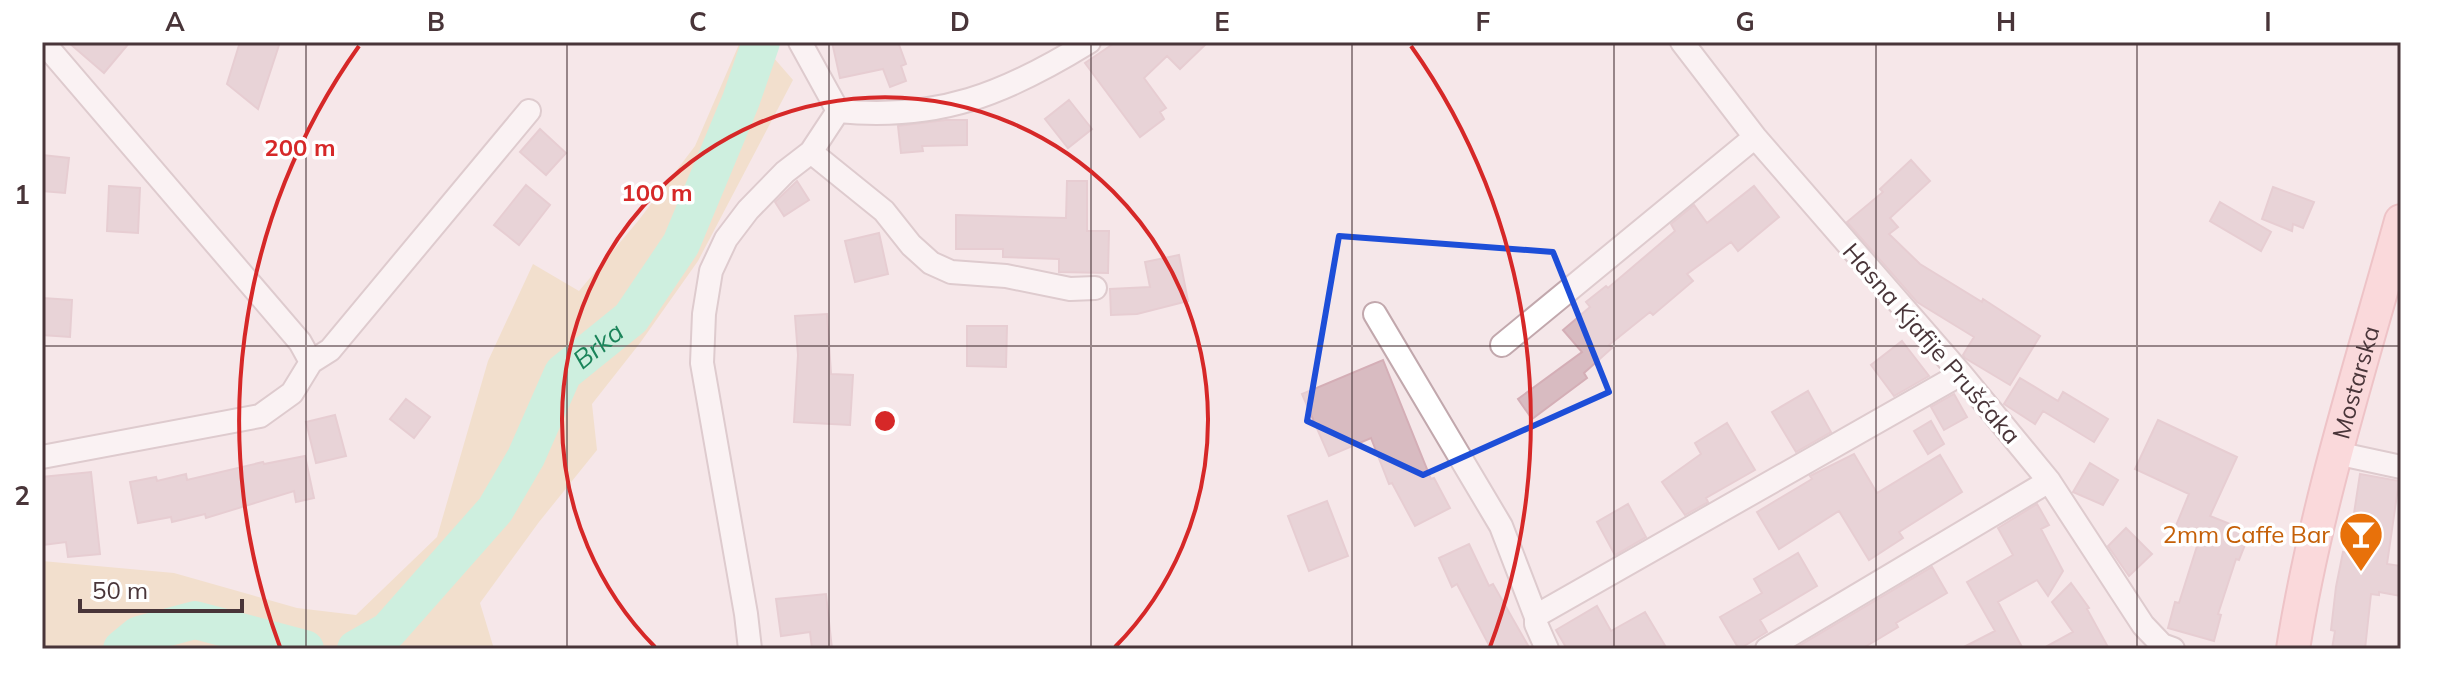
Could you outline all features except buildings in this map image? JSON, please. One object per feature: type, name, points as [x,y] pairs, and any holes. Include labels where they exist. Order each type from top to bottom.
[{"type":"main road","name":"Mostarska","points":[[2293,649],[2301,598],[2336,453],[2401,221]]},
{"type":"street","points":[[43,42],[300,342],[311,362]]},
{"type":"street","points":[[800,42],[838,111]]},
{"type":"street","points":[[838,111],[916,113],[984,97],[1089,42]]},
{"type":"street","name":"Hasna Kjafije Prušćaka","points":[[1682,42],[1755,137],[1961,374],[2049,481],[2143,625],[2162,645],[2173,649]]},
{"type":"street","points":[[42,457],[260,416],[292,393],[311,362],[330,350],[529,111]]},
{"type":"street","points":[[750,649],[702,363],[704,314],[711,271],[726,239],[748,210],[785,172],[811,152],[838,111]]},
{"type":"street","points":[[1502,345],[1755,137]]},
{"type":"street","points":[[811,152],[884,211],[911,245],[931,263],[951,272],[1006,276],[1070,289],[1095,288]]},
{"type":"street","points":[[1375,314],[1501,526],[1547,649]]},
{"type":"street","points":[[1536,617],[1961,374]]},
{"type":"street","name":"Mostarska","points":[[2336,453],[2401,467]]},
{"type":"street","points":[[1767,649],[2049,481]]},
{"type":"highlighted area","points":[[1339,236],[1553,252],[1609,392],[1423,475],[1307,421]]},
{"type":"shaded area","points":[[740,42],[760,42],[793,80],[698,261],[592,404],[597,450],[480,603],[494,649],[42,649],[42,561],[174,573],[297,608],[356,615],[437,537],[488,361],[533,264],[579,291],[695,146]]},
{"type":"waterway","name":"Brka","points":[[356,649],[388,631],[495,510],[526,457],[563,373],[631,318],[681,244],[741,100],[761,42]]},
{"type":"waterway","name":"Brka","points":[[122,649],[139,635],[195,620],[305,649]]},
{"type":"place","name":"2mm Caffe Bar","points":[[2361,573]]}]
